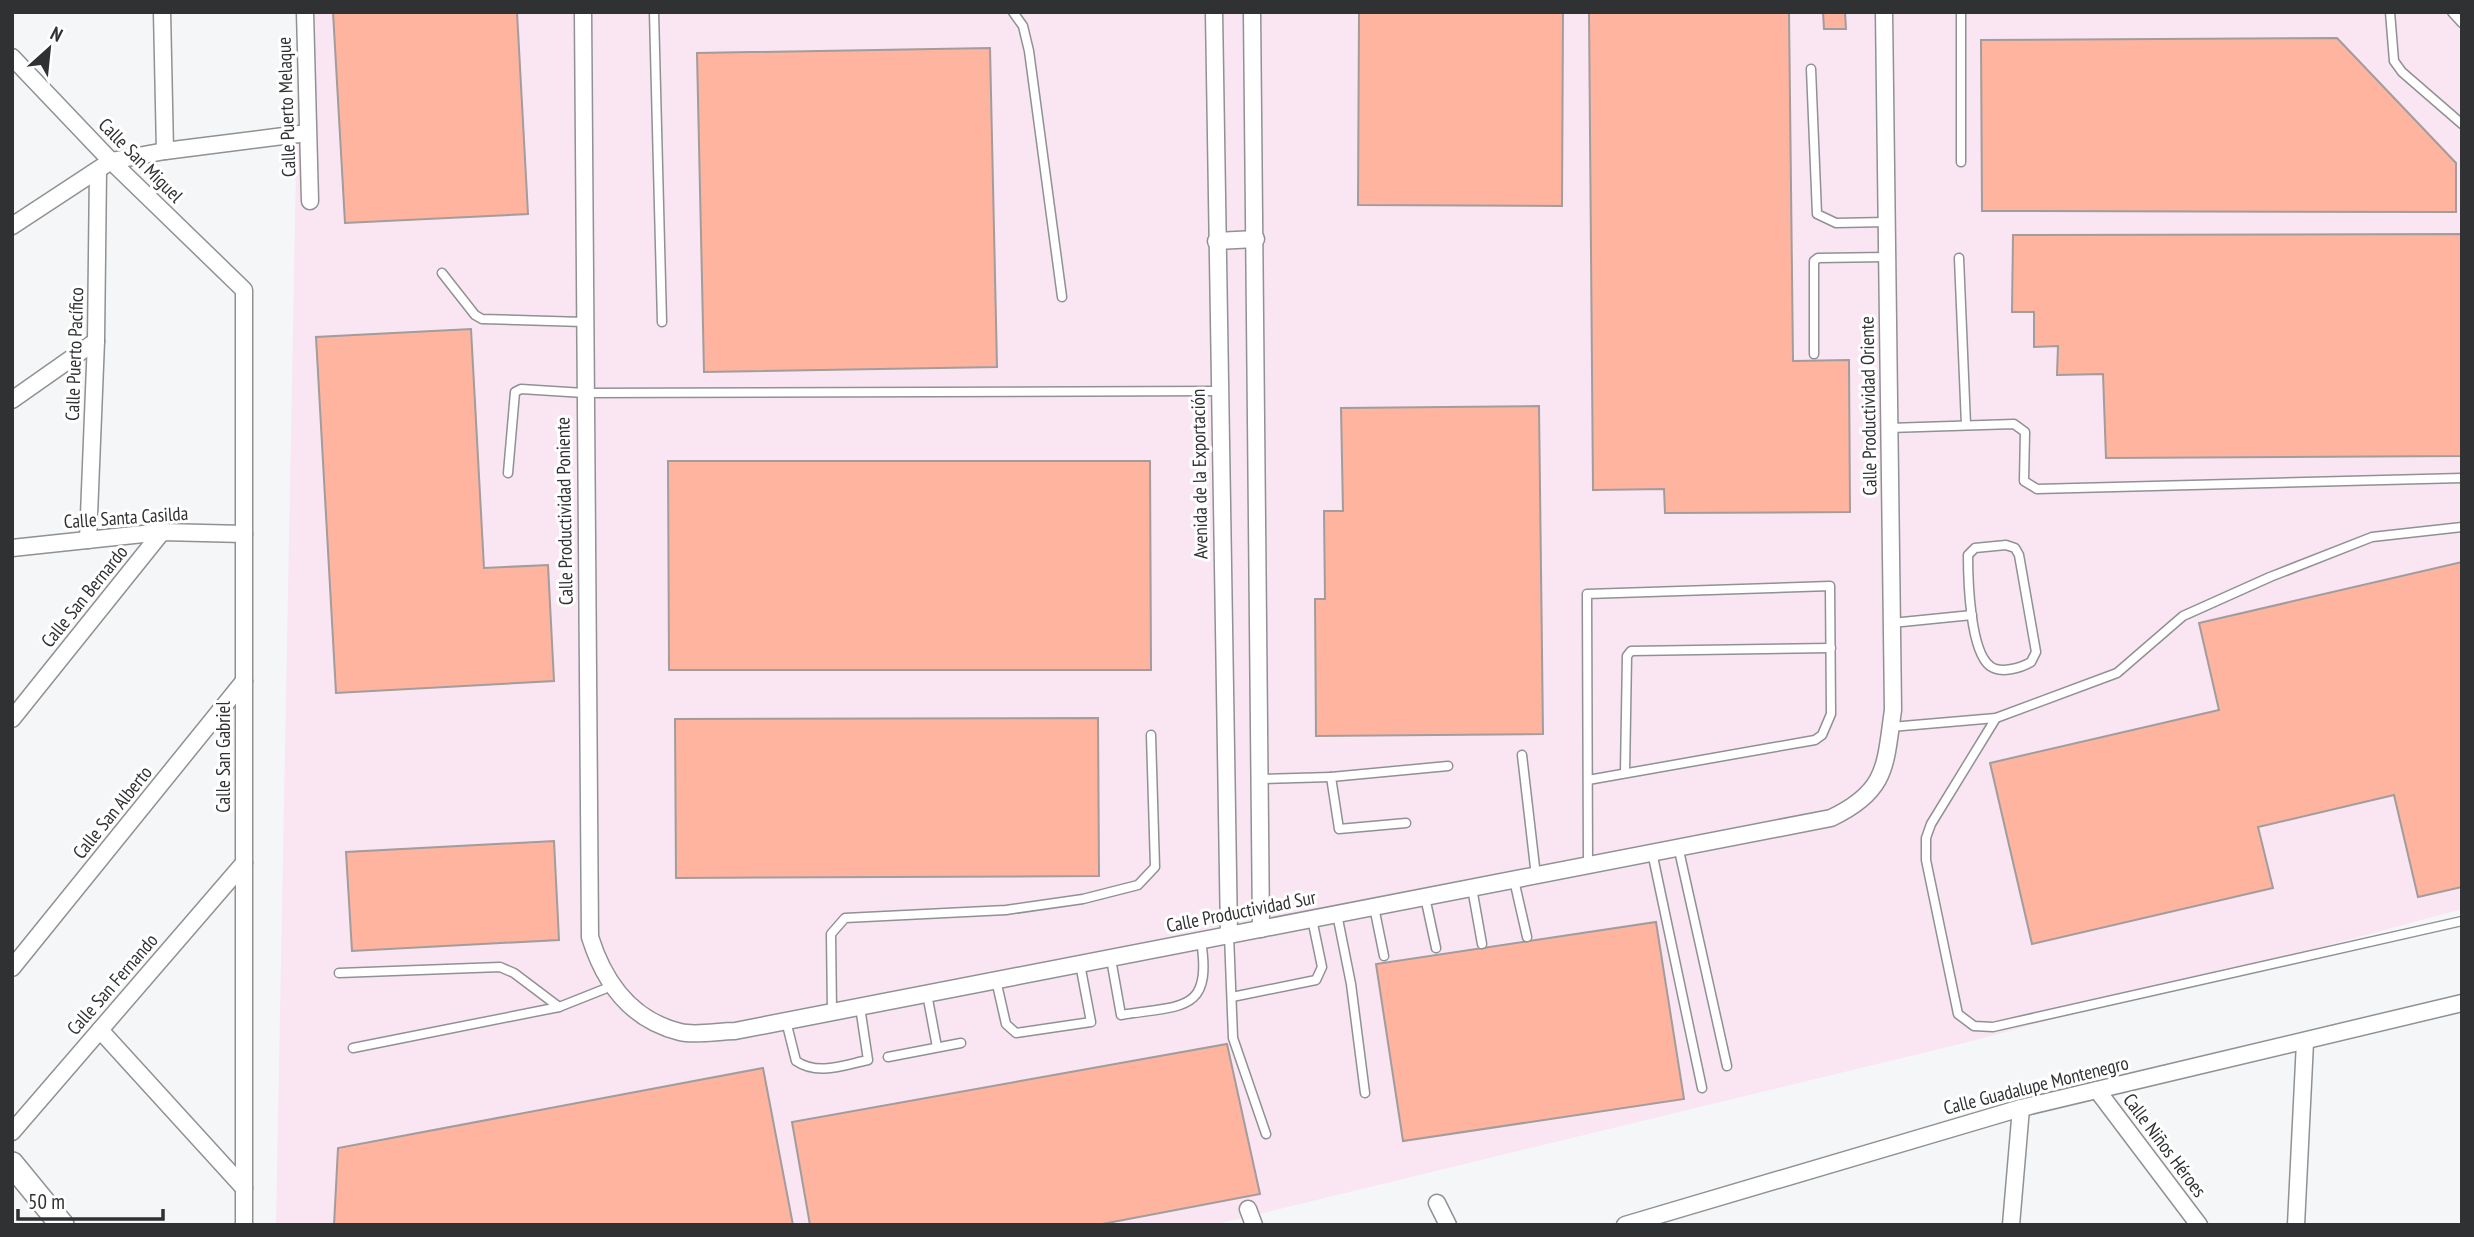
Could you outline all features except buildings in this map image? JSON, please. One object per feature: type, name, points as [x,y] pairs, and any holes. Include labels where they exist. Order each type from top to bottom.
[{"type":"street","points":[[162,12],[165,151]]},
{"type":"street","name":"Calle Puerto Melaque","points":[[305,12],[310,201]]},
{"type":"street","name":"Calle Productividad Poniente","points":[[583,12],[590,937],[598,964],[622,1000]]},
{"type":"street","name":"Avenida de la Exportación","points":[[1214,12],[1218,391],[1229,935]]},
{"type":"street","points":[[1252,12],[1261,929]]},
{"type":"street","name":"Calle Productividad Oriente","points":[[1868,793],[1888,761],[1891,727],[1884,12]]},
{"type":"street","name":"Calle San Miguel","points":[[12,57],[104,166],[244,290]]},
{"type":"street","points":[[12,226],[104,166],[165,151],[307,133]]},
{"type":"street","name":"Calle Puerto Pacífico","points":[[88,540],[104,166]]},
{"type":"street","points":[[1216,241],[1256,239]]},
{"type":"street","name":"Calle San Gabriel","points":[[244,290],[244,1225]]},
{"type":"street","points":[[12,400],[96,341]]},
{"type":"street","name":"Calle Santa Casilda","points":[[12,548],[162,532],[244,534]]},
{"type":"street","name":"Calle San Bernardo","points":[[12,719],[162,532]]},
{"type":"street","name":"Calle San Alberto","points":[[12,968],[244,681]]},
{"type":"street","name":"Calle Productividad Sur","points":[[622,1000],[648,1019],[681,1032],[735,1031],[1831,818],[1852,808],[1868,793]]},
{"type":"street","name":"Calle San Fernando","points":[[12,1132],[244,863]]},
{"type":"street","name":"Calle Guadalupe Montenegro","points":[[1625,1225],[2021,1108],[2462,1003]]},
{"type":"street","points":[[100,1030],[244,1188]]},
{"type":"street","points":[[2296,1225],[2305,1042]]},
{"type":"street","name":"Calle Niños Héroes","points":[[2097,1090],[2199,1225]]},
{"type":"street","points":[[2011,1225],[2021,1108]]},
{"type":"street","points":[[12,1164],[62,1225]]},
{"type":"street","points":[[1437,1203],[1448,1225]]},
{"type":"lane","points":[[654,12],[662,322]]},
{"type":"lane","points":[[1013,12],[1023,26],[1029,51],[1062,297]]},
{"type":"lane","points":[[1961,12],[1961,162]]},
{"type":"lane","points":[[2390,12],[2394,61],[2402,72],[2462,124]]},
{"type":"lane","points":[[2452,12],[2462,23]]},
{"type":"lane","points":[[1811,69],[1817,214],[1836,223],[1886,222]]},
{"type":"lane","points":[[1814,354],[1814,261],[1818,258],[1887,257]]},
{"type":"lane","points":[[1959,258],[1966,425]]},
{"type":"lane","points":[[442,273],[475,314],[482,318],[584,322]]},
{"type":"lane","points":[[508,473],[511,405],[515,392],[521,389],[584,393],[1218,391]]},
{"type":"lane","points":[[1889,428],[2014,424],[2021,426],[2025,432],[2024,481],[2037,489],[2462,478]]},
{"type":"lane","points":[[1891,727],[1996,718],[2118,673],[2183,616],[2270,577],[2371,537],[2462,527]]},
{"type":"lane","points":[[2006,545],[2015,548],[2036,652],[2031,662],[1999,670],[1989,665],[1982,657],[1972,615],[1968,555],[1975,548],[2006,545]]},
{"type":"lane","points":[[1588,780],[1815,740],[1822,735],[1831,714],[1830,586],[1587,594],[1588,865]]},
{"type":"lane","points":[[1892,623],[1972,615]]},
{"type":"lane","points":[[1625,774],[1627,656],[1631,651],[1831,648]]},
{"type":"lane","points":[[1996,718],[1931,824],[1926,838],[1926,860],[1958,1014],[1974,1026],[1993,1027],[2462,921]]},
{"type":"lane","points":[[832,1012],[831,934],[845,918],[1006,910],[1083,899],[1138,885],[1148,878],[1155,867],[1151,735]]},
{"type":"lane","points":[[1522,755],[1536,876]]},
{"type":"lane","points":[[1260,779],[1331,777],[1448,766]]},
{"type":"lane","points":[[1331,777],[1339,829],[1406,823]]},
{"type":"lane","points":[[1678,846],[1727,1066]]},
{"type":"lane","points":[[1652,852],[1702,1088]]},
{"type":"lane","points":[[1514,880],[1527,937]]},
{"type":"lane","points":[[1472,888],[1482,944]]},
{"type":"lane","points":[[1425,897],[1436,948]]},
{"type":"lane","points":[[1374,907],[1384,956]]},
{"type":"lane","points":[[1337,914],[1351,984],[1365,1093]]},
{"type":"lane","points":[[1232,997],[1316,979],[1322,967],[1312,919]]},
{"type":"lane","points":[[1229,935],[1233,1038],[1266,1134]]},
{"type":"lane","points":[[1111,959],[1121,1015],[1184,1004],[1196,997],[1202,988],[1206,971],[1201,941]]},
{"type":"lane","points":[[996,980],[1006,1024],[1016,1033],[1091,1022],[1080,964]]},
{"type":"lane","points":[[339,973],[500,967],[559,1007]]},
{"type":"lane","points":[[353,1048],[559,1007],[612,986]]},
{"type":"lane","points":[[927,994],[937,1047]]},
{"type":"lane","points":[[786,1021],[796,1061],[806,1068],[822,1069],[867,1060],[860,1007]]},
{"type":"lane","points":[[888,1057],[961,1043]]},
{"type":"shaded area","points":[[299,12],[2462,12],[2462,909],[1972,1041],[1213,1225],[276,1225]]}]
